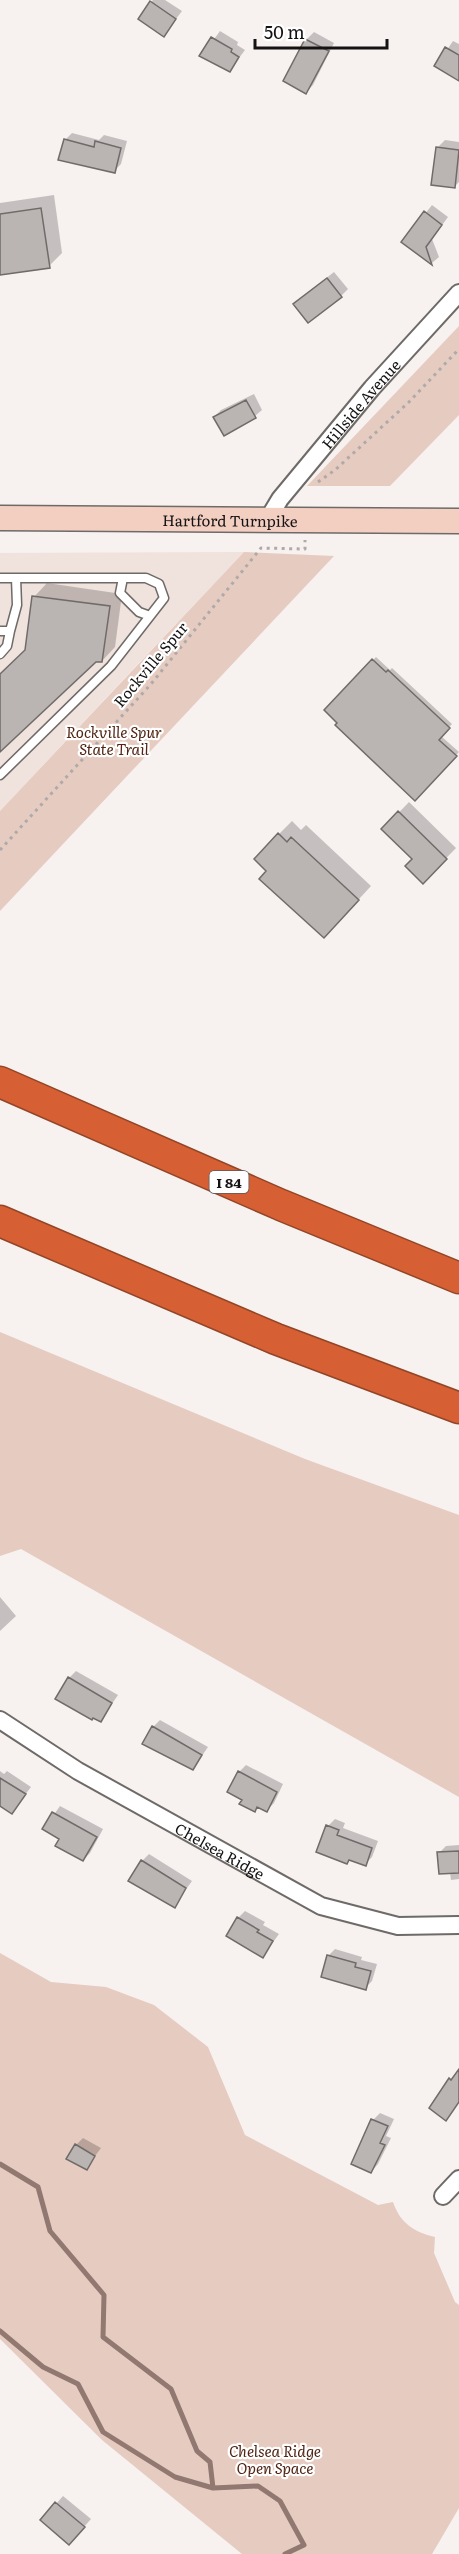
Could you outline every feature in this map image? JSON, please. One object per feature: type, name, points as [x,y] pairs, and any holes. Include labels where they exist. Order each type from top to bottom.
[{"type":"highway","name":"I 84","points":[[0,1082],[281,1205],[459,1278]]},
{"type":"highway","points":[[0,1221],[276,1339],[459,1408]]},
{"type":"main road","name":"Hartford Turnpike","points":[[0,518],[459,521]]},
{"type":"street","name":"Hillside Avenue","points":[[268,519],[280,499],[372,388],[459,293]]},
{"type":"street","name":"Chelsea Ridge","points":[[0,1720],[78,1771],[321,1906],[398,1926],[459,1924]]},
{"type":"street","points":[[444,2196],[459,2179]]},
{"type":"lane","points":[[0,578],[146,578],[159,584],[164,598],[111,666],[0,775]]},
{"type":"lane","points":[[0,654],[7,646],[17,605],[16,578]]},
{"type":"lane","points":[[123,578],[120,593],[139,612],[150,616]]},
{"type":"lane","points":[[0,631],[10,631]]},
{"type":"path","points":[[315,484],[335,470],[409,402],[459,349]]},
{"type":"path","name":"Rockville Spur","points":[[0,850],[151,684],[261,548],[305,549]]},
{"type":"shaded area","points":[[244,552],[133,669],[0,811],[0,553]]},
{"type":"green space","points":[[459,326],[459,415],[390,486],[307,486]]},
{"type":"green space","name":"Rockville Spur State Trail","points":[[244,552],[334,556],[0,911],[0,811]]},
{"type":"green space","points":[[0,1332],[305,1459],[459,1515],[459,1797],[21,1549],[0,1556]]},
{"type":"green space","name":"Chelsea Ridge Open Space","points":[[0,1953],[51,1982],[106,1987],[154,2005],[208,2047],[245,2135],[378,2205],[393,2202],[400,2216],[409,2226],[435,2237],[434,2253],[455,2302],[459,2305],[459,2508],[432,2554],[242,2554],[102,2440],[0,2339]]},
{"type":"building","points":[[150,1],[176,19],[164,37],[138,19]]},
{"type":"building","points":[[211,37],[232,49],[231,52],[239,57],[230,72],[199,56]]},
{"type":"building","points":[[305,39],[329,51],[306,94],[283,81]]},
{"type":"building","points":[[445,47],[459,55],[459,81],[434,66]]},
{"type":"building","points":[[64,139],[94,147],[95,141],[121,148],[115,173],[58,160]]},
{"type":"building","points":[[436,147],[459,150],[455,188],[431,185]]},
{"type":"building","points":[[41,208],[50,268],[0,275],[0,214]]},
{"type":"building","points":[[424,211],[442,225],[426,247],[432,265],[401,242]]},
{"type":"building","points":[[327,278],[342,297],[308,323],[293,304]]},
{"type":"building","points":[[246,400],[256,418],[224,436],[213,417]]},
{"type":"building","points":[[32,596],[110,606],[102,662],[96,662],[0,752],[0,674],[25,650]]},
{"type":"building","points":[[372,659],[386,672],[388,670],[450,728],[439,740],[457,756],[415,801],[335,725],[337,723],[324,710]]},
{"type":"building","points":[[398,811],[447,859],[423,884],[405,866],[412,859],[381,829]]},
{"type":"building","points":[[278,833],[287,842],[291,837],[359,900],[324,938],[259,879],[266,871],[254,859]]},
{"type":"building","points":[[68,1677],[112,1703],[101,1722],[93,1718],[92,1720],[55,1699]]},
{"type":"building","points":[[152,1726],[202,1755],[193,1770],[142,1744]]},
{"type":"building","points":[[238,1771],[277,1792],[267,1812],[257,1807],[255,1812],[239,1804],[242,1800],[227,1792]]},
{"type":"building","points":[[0,1778],[26,1794],[12,1814],[0,1806]]},
{"type":"building","points":[[52,1812],[97,1837],[83,1861],[55,1846],[59,1839],[42,1829]]},
{"type":"building","points":[[326,1825],[339,1830],[337,1835],[372,1848],[366,1866],[349,1860],[347,1864],[316,1852]]},
{"type":"building","points":[[459,1851],[459,1873],[439,1874],[437,1852]]},
{"type":"building","points":[[141,1860],[186,1888],[175,1908],[128,1881]]},
{"type":"building","points":[[237,1917],[273,1941],[263,1958],[226,1936]]},
{"type":"building","points":[[327,1955],[356,1963],[355,1967],[371,1971],[366,1990],[321,1977]]},
{"type":"building","points":[[459,2069],[459,2102],[446,2121],[429,2108],[449,2078],[451,2080]]},
{"type":"building","points":[[371,2119],[388,2126],[380,2143],[385,2145],[371,2173],[351,2164]]},
{"type":"building","points":[[75,2144],[95,2156],[87,2170],[66,2159]]},
{"type":"building","points":[[55,2502],[85,2527],[69,2545],[40,2520]]},
{"type":"waterway","points":[[0,2164],[38,2187],[50,2231],[104,2295],[103,2337],[171,2389],[197,2451],[210,2462],[213,2488]]},
{"type":"waterway","points":[[0,2331],[43,2367],[78,2384],[103,2432],[175,2477],[213,2488],[258,2486],[280,2501],[304,2545],[285,2554]]}]
